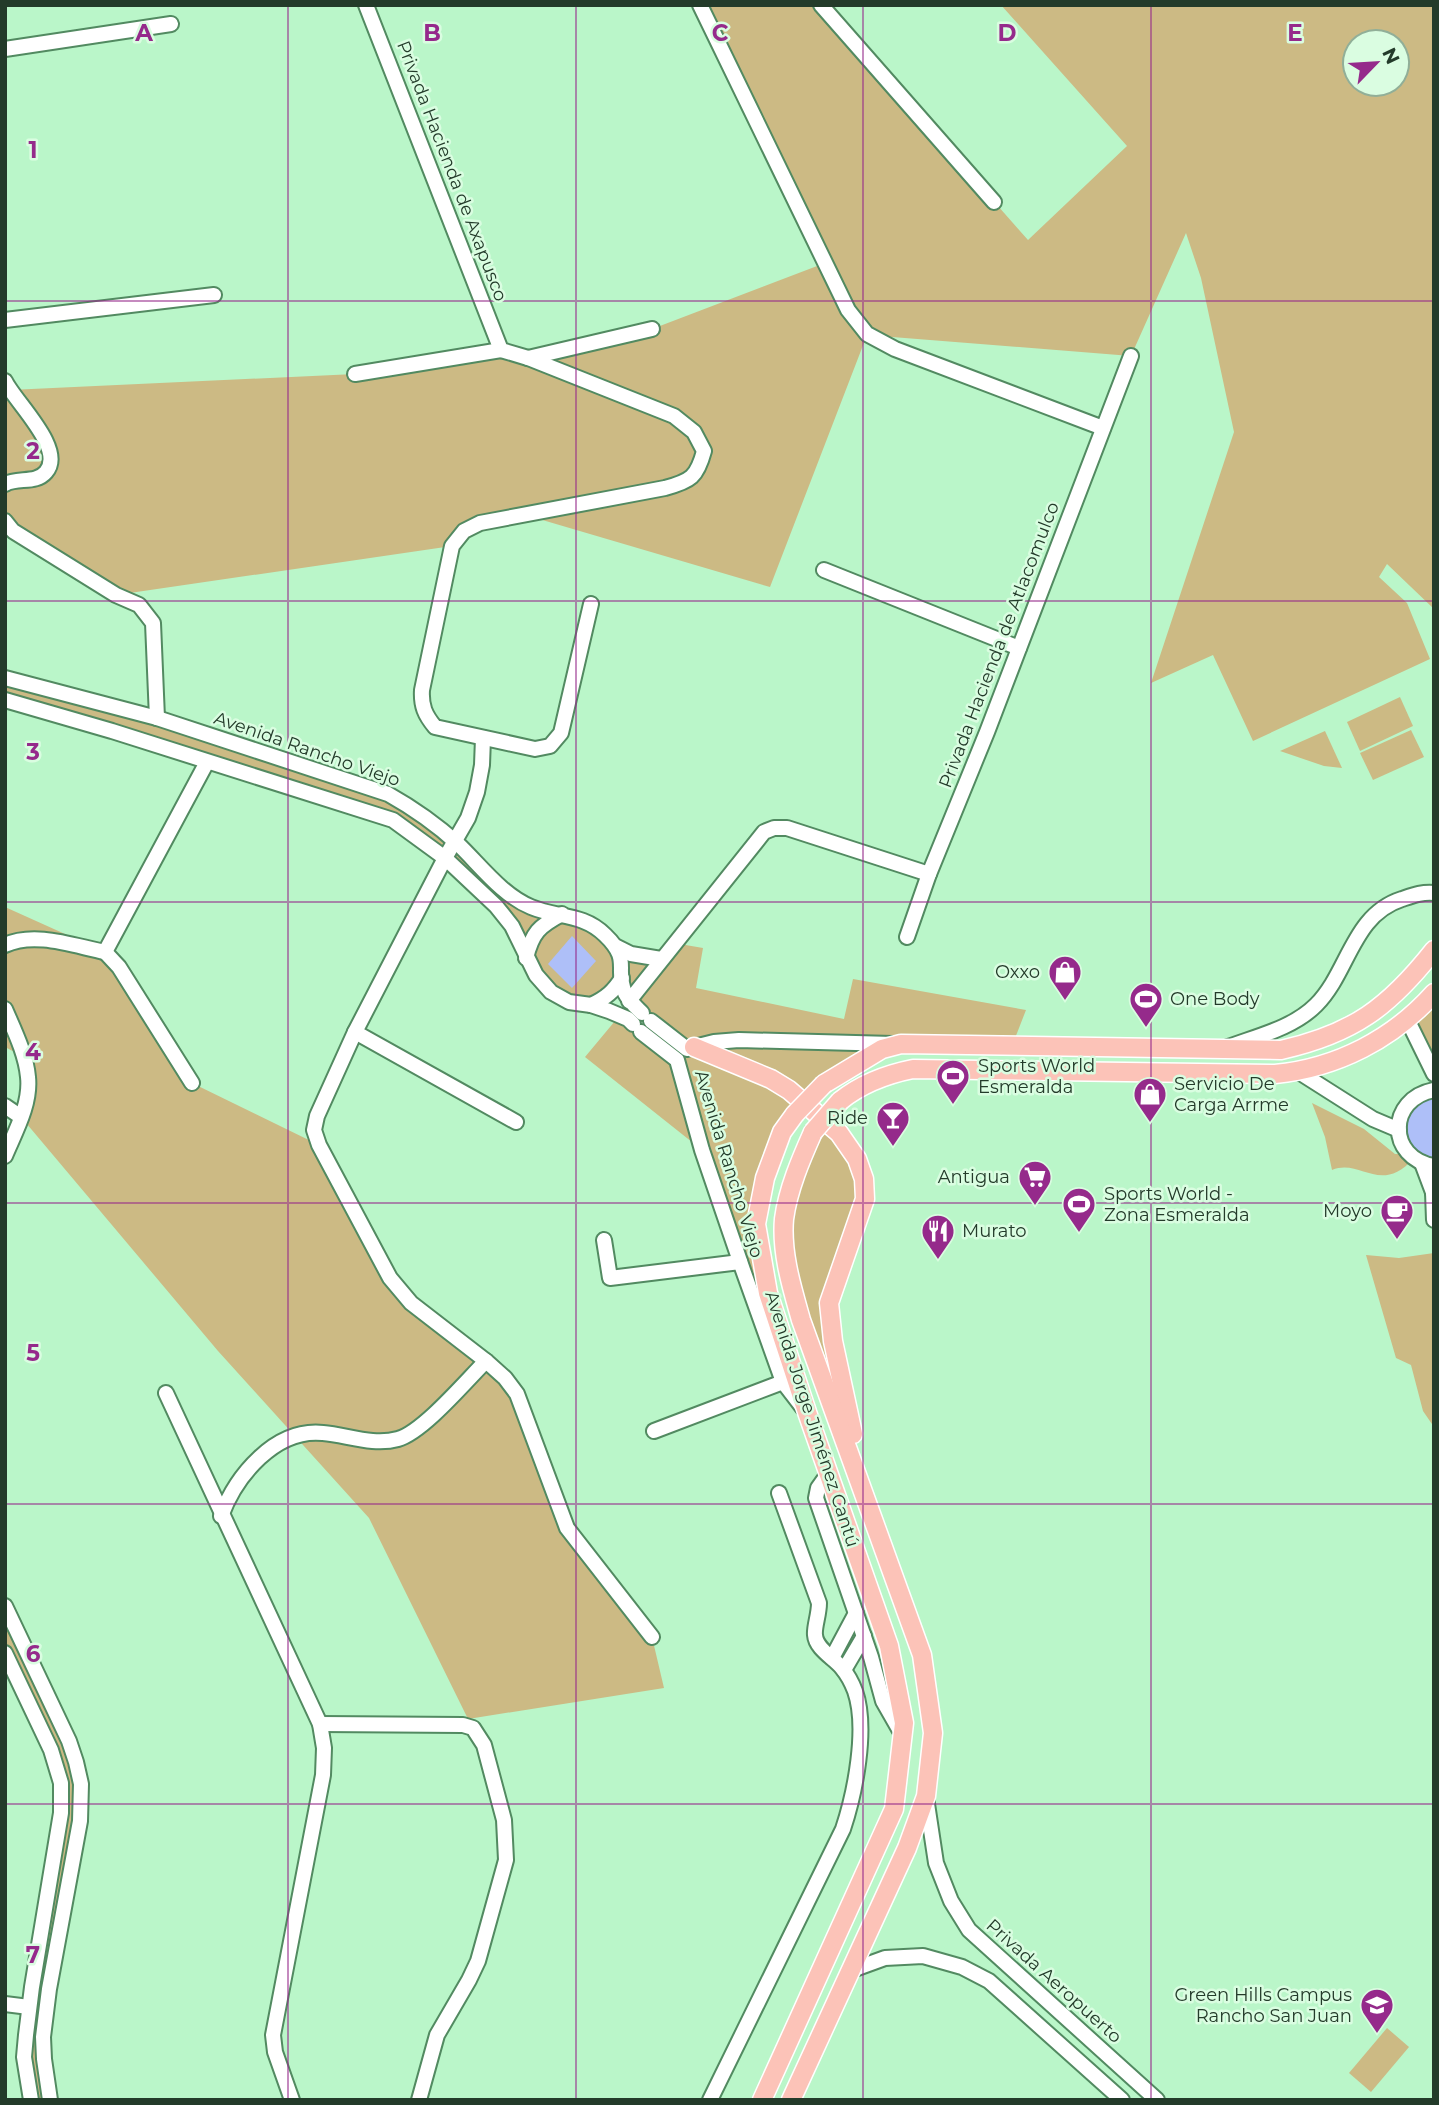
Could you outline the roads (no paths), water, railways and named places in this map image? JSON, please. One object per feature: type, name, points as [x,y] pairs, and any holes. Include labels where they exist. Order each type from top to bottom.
[{"type":"main road","name":"Avenida Jorge Jiménez Cantú","points":[[762,2100],[894,1809],[904,1723],[890,1646],[807,1415],[768,1293],[757,1224],[765,1178],[782,1132],[824,1084],[882,1049],[901,1044],[1281,1050],[1313,1043],[1348,1028],[1386,1004],[1434,950]]},
{"type":"main road","name":"Avenida Jorge Jiménez Cantú","points":[[790,2100],[907,1847],[926,1796],[933,1733],[922,1655],[801,1320],[790,1281],[785,1247],[785,1219],[797,1167],[813,1132],[848,1094],[890,1074],[913,1069],[1275,1074],[1299,1072],[1325,1066],[1363,1049],[1408,1021],[1434,993]]},
{"type":"main road","points":[[686,1052],[771,1079],[789,1090],[839,1133],[857,1159],[864,1179],[866,1199],[829,1303],[829,1319],[867,1499]]},
{"type":"street","name":"Privada Hacienda de Axapusco","points":[[366,5],[501,350]]},
{"type":"street","points":[[700,5],[848,310],[867,334],[895,349],[1103,428]]},
{"type":"street","points":[[821,5],[994,202]]},
{"type":"street","points":[[5,49],[171,24]]},
{"type":"street","points":[[5,320],[214,295]]},
{"type":"street","points":[[528,358],[652,329]]},
{"type":"street","points":[[355,374],[501,350],[528,358],[674,416],[694,432],[704,451],[698,472],[684,483],[480,523],[464,531],[452,546],[422,690],[422,704],[435,727],[535,749],[550,746],[561,733],[591,604]]},
{"type":"street","name":"Privada Hacienda de Atlacomulco","points":[[907,937],[929,874],[987,732],[1131,356]]},
{"type":"street","points":[[5,382],[42,433],[49,445],[52,459],[46,472],[30,480],[12,480],[5,484]]},
{"type":"street","points":[[5,521],[13,531],[116,594],[139,605],[147,613],[153,623],[157,718]]},
{"type":"street","name":"Privada Hacienda de Atlacomulco","points":[[824,570],[1019,648]]},
{"type":"street","name":"Avenida Rancho Viejo","points":[[5,678],[157,718],[388,794],[411,807],[455,842],[512,896],[529,906],[585,920],[617,947]]},
{"type":"street","name":"Avenida Rancho Viejo","points":[[5,700],[393,820],[445,858],[496,906],[512,926],[536,975],[551,992],[569,1002],[640,1018],[664,1039],[686,1052]]},
{"type":"street","points":[[112,731],[118,708]]},
{"type":"street","points":[[483,738],[477,792],[468,818],[355,1032],[317,1116],[314,1130],[319,1145],[390,1278],[411,1303],[486,1361],[505,1378],[517,1394],[568,1528],[652,1637]]},
{"type":"street","points":[[234,770],[240,745]]},
{"type":"street","points":[[105,952],[207,762]]},
{"type":"street","points":[[640,1018],[661,959],[764,832],[774,828],[787,828],[929,874]]},
{"type":"street","points":[[1224,1049],[1292,1023],[1315,1006],[1333,984],[1358,934],[1373,915],[1393,902],[1421,892],[1434,893]]},
{"type":"street","points":[[526,958],[531,938],[544,923],[562,914]]},
{"type":"street","points":[[5,945],[17,939],[34,939],[105,952],[119,967],[192,1083]]},
{"type":"street","points":[[617,947],[631,954],[661,959]]},
{"type":"street","points":[[617,947],[623,963],[624,991],[640,1018]]},
{"type":"street","points":[[591,1005],[610,995],[622,978]]},
{"type":"street","points":[[5,1009],[24,1057],[28,1077],[28,1096],[5,1156]]},
{"type":"street","points":[[1408,1021],[1434,1074]]},
{"type":"street","points":[[355,1032],[516,1122]]},
{"type":"street","name":"Avenida Rancho Viejo","points":[[686,1052],[714,1042],[739,1040],[901,1044]]},
{"type":"street","name":"Avenida Rancho Viejo","points":[[686,1052],[702,1150],[783,1382],[807,1415]]},
{"type":"street","points":[[1299,1072],[1373,1119],[1398,1130]]},
{"type":"street","points":[[1434,1090],[1413,1098],[1405,1106],[1398,1130],[1401,1143],[1408,1154],[1428,1164],[1434,1220]]},
{"type":"street","points":[[5,1106],[21,1117]]},
{"type":"street","points":[[604,1240],[610,1278],[740,1262]]},
{"type":"street","points":[[221,1516],[237,1484],[266,1452],[282,1441],[320,1432],[376,1441],[397,1439],[411,1433],[423,1423],[486,1361]]},
{"type":"street","points":[[654,1431],[783,1382]]},
{"type":"street","points":[[166,1393],[320,1724],[324,1748],[323,1775],[273,2035],[275,2052],[292,2100]]},
{"type":"street","points":[[828,1474],[818,1488],[816,1498],[864,1636],[883,1701],[903,1736]]},
{"type":"street","points":[[710,2100],[821,1877],[849,1811],[862,1729],[855,1689],[844,1670],[819,1646],[815,1635],[819,1603],[779,1493]]},
{"type":"street","points":[[5,1606],[69,1741],[81,1784],[80,1821],[43,2036],[50,2100]]},
{"type":"street","points":[[832,1658],[856,1613]]},
{"type":"street","points":[[844,1670],[864,1636]]},
{"type":"street","points":[[5,1653],[51,1750],[61,1783],[61,1813],[26,2035],[24,2057],[31,2100]]},
{"type":"street","points":[[320,1724],[463,1725],[473,1728],[480,1737],[488,1758],[504,1820],[506,1860],[478,1961],[470,1980],[436,2035],[419,2100]]},
{"type":"street","points":[[51,1750],[69,1741]]},
{"type":"street","name":"Privada Aeropuerto","points":[[926,1796],[936,1863],[951,1901],[969,1930],[1157,2100]]},
{"type":"street","points":[[852,1970],[885,1958],[923,1956],[962,1967],[989,1981],[1122,2100]]},
{"type":"street","points":[[32,1987],[49,1989]]},
{"type":"street","points":[[5,2004],[29,2007]]},
{"type":"street","points":[[26,2035],[43,2036]]},
{"type":"water","points":[[572,936],[596,961],[572,988],[548,964]]},
{"type":"water","points":[[1434,1090],[1434,1166],[1408,1154],[1400,1117]]},
{"type":"place","name":"Oxxo","points":[[1065,1002]]},
{"type":"place","name":"One Body","points":[[1146,1029]]},
{"type":"place","name":"Sports World Esmeralda","points":[[953,1106]]},
{"type":"place","name":"Servicio De Carga Arrme","points":[[1150,1124]]},
{"type":"place","name":"Ride","points":[[893,1148]]},
{"type":"place","name":"Antigua","points":[[1035,1207]]},
{"type":"place","name":"Sports World - Zona Esmeralda","points":[[1079,1234]]},
{"type":"place","name":"Moyo","points":[[1397,1241]]},
{"type":"place","name":"Murato","points":[[938,1261]]},
{"type":"place","name":"Green Hills Campus Rancho San Juan","points":[[1377,2035]]}]
